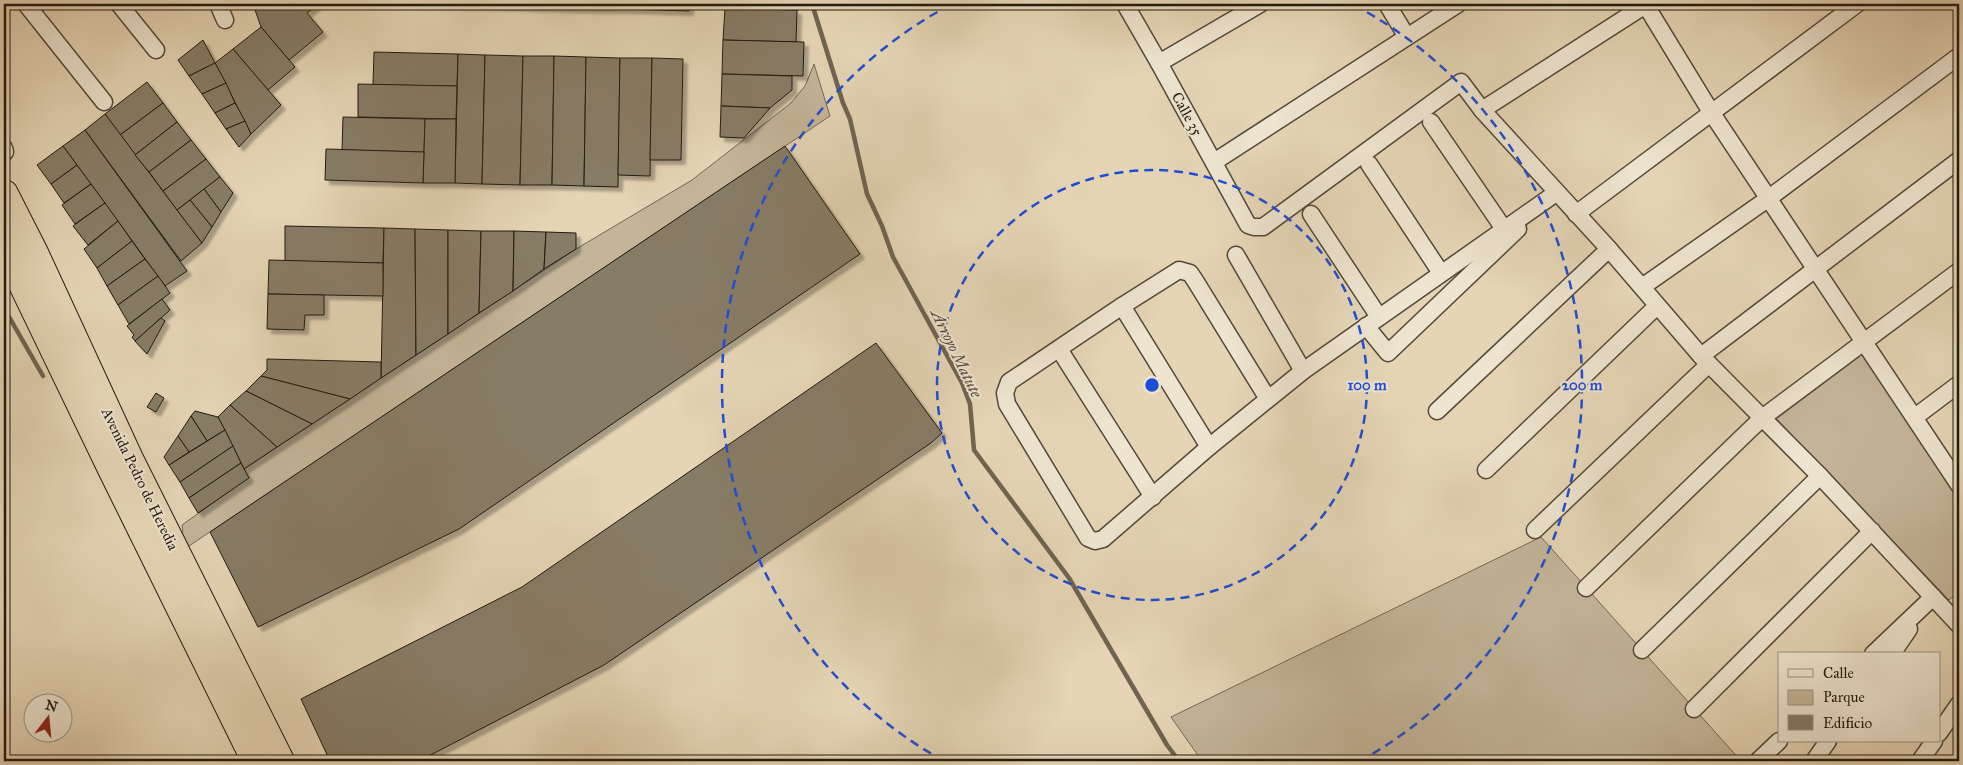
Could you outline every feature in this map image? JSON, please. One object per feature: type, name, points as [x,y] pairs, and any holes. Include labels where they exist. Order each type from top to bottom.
[{"type":"highway","name":"Avenida Pedro de Heredia","points":[[4,194],[34,253],[130,461],[280,761]]},
{"type":"highway","name":"Avenida Pedro de Heredia","points":[[4,245],[106,459],[256,761]]},
{"type":"street","points":[[26,4],[104,102]]},
{"type":"street","points":[[119,4],[156,50]]},
{"type":"street","points":[[218,4],[226,20]]},
{"type":"street","name":"Calle 35","points":[[1125,4],[1160,63],[1248,225],[1254,228],[1263,227],[1461,82],[1482,110]]},
{"type":"street","points":[[1160,63],[1260,4]]},
{"type":"street","points":[[1387,4],[1407,37]]},
{"type":"street","points":[[1214,162],[1458,4]]},
{"type":"street","points":[[1959,485],[1711,112],[1646,4],[1482,110],[1609,249],[1705,360],[1820,476],[1933,597],[1953,607],[1959,625]]},
{"type":"street","points":[[1576,214],[1857,4]]},
{"type":"street","points":[[1642,287],[1768,198],[1959,56]]},
{"type":"street","points":[[1431,122],[1504,229]]},
{"type":"street","points":[[1535,530],[1705,360],[1814,269],[1959,160]]},
{"type":"street","points":[[1369,164],[1441,273]]},
{"type":"street","points":[[1268,399],[1190,273],[1179,270],[1009,382],[1005,393],[1007,404],[1088,538],[1095,541],[1103,539],[1302,371],[1556,193]]},
{"type":"street","points":[[1311,214],[1372,321],[1388,353],[1556,193]]},
{"type":"street","points":[[1437,411],[1609,249]]},
{"type":"street","points":[[1236,255],[1302,371]]},
{"type":"street","points":[[1586,588],[1762,418],[1959,271]]},
{"type":"street","points":[[1122,306],[1210,447]]},
{"type":"street","points":[[1486,470],[1657,306]]},
{"type":"street","points":[[1059,349],[1154,497]]},
{"type":"street","points":[[1915,417],[1959,384]]},
{"type":"street","points":[[1642,650],[1820,476]]},
{"type":"street","points":[[1694,709],[1872,531]]},
{"type":"street","points":[[1875,652],[1933,597]]},
{"type":"street","points":[[1893,652],[1933,597]]},
{"type":"street","points":[[1940,732],[1959,704]]},
{"type":"street","points":[[1758,761],[1779,742]]},
{"type":"street","points":[[1814,761],[1827,742]]},
{"type":"street","points":[[1920,761],[1933,742]]},
{"type":"green space","points":[[814,64],[830,116],[186,548],[180,536],[183,531],[182,525],[248,478],[244,469],[576,249],[692,180],[791,103],[805,86]]},
{"type":"green space","points":[[1861,351],[1959,501],[1959,592],[1949,600],[1776,418]]},
{"type":"green space","points":[[1541,537],[1741,761],[1202,761],[1171,717]]},
{"type":"building","points":[[253,4],[318,4],[307,13],[323,32],[289,60],[261,27]]},
{"type":"building","points":[[413,4],[495,4],[495,6]]},
{"type":"building","points":[[495,4],[527,4],[526,7],[495,6]]},
{"type":"building","points":[[527,4],[559,4],[559,8],[526,7]]},
{"type":"building","points":[[559,4],[593,4],[593,9],[559,8]]},
{"type":"building","points":[[593,4],[624,4],[624,9],[593,9]]},
{"type":"building","points":[[624,4],[657,4],[657,10],[624,9]]},
{"type":"building","points":[[657,4],[689,4],[689,11],[657,10]]},
{"type":"building","points":[[725,4],[793,4],[792,10],[725,8]]},
{"type":"building","points":[[725,8],[797,10],[796,42],[723,40]]},
{"type":"building","points":[[261,27],[295,67],[268,90],[233,49]]},
{"type":"building","points":[[203,40],[215,63],[189,76],[178,60]]},
{"type":"building","points":[[723,40],[804,42],[803,76],[722,74]]},
{"type":"building","points":[[233,49],[281,105],[251,134],[215,63]]},
{"type":"building","points":[[374,52],[458,54],[457,86],[373,85]]},
{"type":"building","points":[[458,54],[485,55],[482,184],[455,183]]},
{"type":"building","points":[[485,55],[523,56],[520,185],[482,184]]},
{"type":"building","points":[[523,56],[554,56],[552,185],[520,185]]},
{"type":"building","points":[[554,56],[586,57],[584,186],[552,185]]},
{"type":"building","points":[[586,57],[620,58],[618,187],[584,186]]},
{"type":"building","points":[[620,58],[652,58],[650,176],[618,175]]},
{"type":"building","points":[[652,58],[683,59],[681,160],[650,160]]},
{"type":"building","points":[[215,63],[226,83],[202,94],[189,76]]},
{"type":"building","points":[[722,74],[792,76],[792,90],[770,108],[721,106]]},
{"type":"building","points":[[147,82],[163,103],[120,135],[105,114]]},
{"type":"building","points":[[226,83],[235,103],[215,113],[202,94]]},
{"type":"building","points":[[358,84],[457,86],[456,119],[358,117]]},
{"type":"building","points":[[163,103],[177,122],[135,155],[120,135]]},
{"type":"building","points":[[235,103],[245,121],[226,129],[215,113]]},
{"type":"building","points":[[721,106],[770,108],[744,138],[720,137]]},
{"type":"building","points":[[105,114],[202,243],[181,261],[85,130]]},
{"type":"building","points":[[343,117],[425,119],[424,152],[342,150]]},
{"type":"building","points":[[425,119],[456,119],[455,183],[423,183]]},
{"type":"building","points":[[245,121],[251,134],[239,147],[226,129]]},
{"type":"building","points":[[177,122],[191,140],[149,172],[135,155]]},
{"type":"building","points":[[85,130],[187,271],[165,286],[63,146]]},
{"type":"building","points":[[191,140],[206,159],[163,191],[149,172]]},
{"type":"building","points":[[63,146],[77,165],[51,184],[37,165]]},
{"type":"building","points":[[785,146],[860,254],[459,529],[258,627],[210,532]]},
{"type":"building","points":[[326,149],[424,152],[423,183],[325,180]]},
{"type":"building","points":[[206,159],[220,177],[177,210],[163,191]]},
{"type":"building","points":[[77,165],[91,184],[64,203],[51,184]]},
{"type":"building","points":[[220,177],[233,193],[221,212],[204,189]]},
{"type":"building","points":[[91,184],[105,203],[75,224],[62,205]]},
{"type":"building","points":[[204,189],[221,212],[212,227],[190,200]]},
{"type":"building","points":[[190,200],[212,227],[202,243],[177,210]]},
{"type":"building","points":[[105,203],[118,221],[88,245],[73,226]]},
{"type":"building","points":[[118,221],[132,241],[97,268],[84,249]]},
{"type":"building","points":[[285,226],[384,228],[383,263],[285,261]]},
{"type":"building","points":[[384,228],[415,229],[416,355],[381,378]]},
{"type":"building","points":[[415,229],[448,230],[448,334],[416,355]]},
{"type":"building","points":[[448,230],[481,231],[479,313],[448,334]]},
{"type":"building","points":[[481,231],[514,231],[513,291],[479,313]]},
{"type":"building","points":[[514,231],[546,232],[544,269],[513,291]]},
{"type":"building","points":[[546,232],[576,233],[576,249],[544,269]]},
{"type":"building","points":[[132,241],[145,259],[107,286],[97,268]]},
{"type":"building","points":[[145,259],[158,276],[118,305],[107,286]]},
{"type":"building","points":[[269,260],[383,263],[383,296],[268,294]]},
{"type":"building","points":[[158,276],[170,293],[129,324],[118,305]]},
{"type":"building","points":[[268,294],[324,295],[324,315],[305,315],[304,330],[267,329]]},
{"type":"building","points":[[162,299],[170,310],[135,341],[132,337],[134,335],[127,326]]},
{"type":"building","points":[[161,318],[165,321],[147,354],[135,341]]},
{"type":"building","points":[[876,343],[942,433],[931,443],[604,665],[419,761],[330,761],[301,699],[522,587]]},
{"type":"building","points":[[267,359],[381,362],[381,378],[350,399],[261,376],[267,370]]},
{"type":"building","points":[[261,376],[350,399],[312,424],[246,391]]},
{"type":"building","points":[[246,391],[312,424],[277,447],[230,405]]},
{"type":"building","points":[[156,393],[164,398],[156,412],[147,407]]},
{"type":"building","points":[[230,405],[277,447],[244,469],[218,417]]},
{"type":"building","points":[[195,411],[218,417],[225,430],[207,441],[191,416]]},
{"type":"building","points":[[191,416],[207,441],[189,452],[178,436]]},
{"type":"building","points":[[225,430],[233,446],[180,482],[169,465]]},
{"type":"building","points":[[178,436],[189,452],[169,465],[164,457]]},
{"type":"building","points":[[233,446],[241,463],[189,498],[180,482]]},
{"type":"building","points":[[241,463],[249,478],[198,513],[189,498]]},
{"type":"waterway","name":"Arroyo Matute","points":[[812,4],[843,103],[850,119],[867,194],[882,226],[893,257],[962,383],[970,404],[974,450],[1069,578],[1167,745],[1179,761]]},
{"type":"waterway","points":[[4,308],[43,376]]}]
